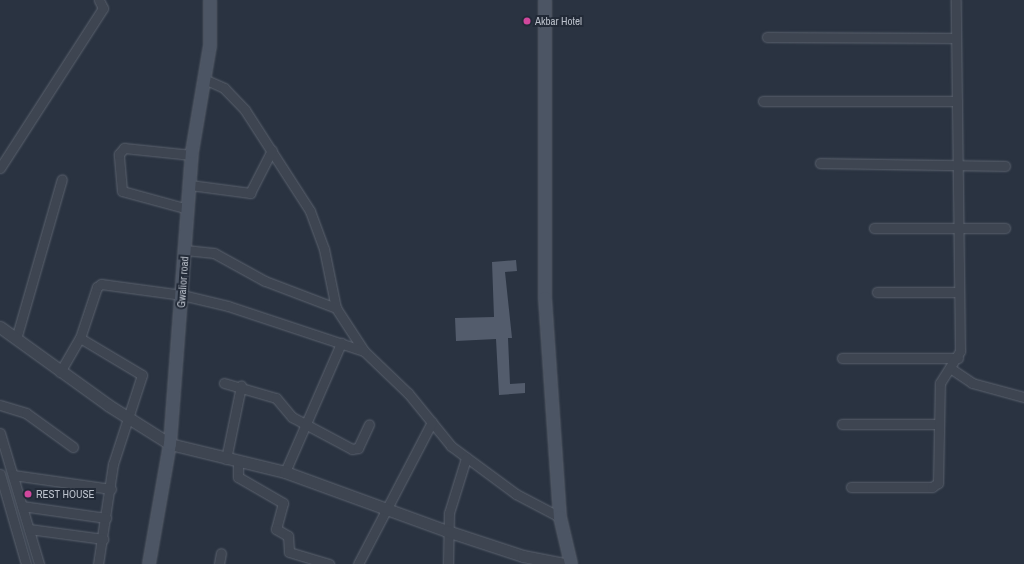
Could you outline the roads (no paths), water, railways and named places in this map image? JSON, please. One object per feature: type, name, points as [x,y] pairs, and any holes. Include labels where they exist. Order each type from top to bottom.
[{"type":"main road","name":"Gwalior road","points":[[149,564],[170,444],[192,155],[210,46],[210,0]]},
{"type":"main road","points":[[545,0],[545,298],[560,517],[571,564]]},
{"type":"street","points":[[0,168],[103,8],[99,0]]},
{"type":"street","points":[[850,487],[936,486],[940,383],[958,358],[959,227],[956,0]]},
{"type":"street","points":[[767,37],[956,38]]},
{"type":"street","points":[[204,79],[218,84],[230,94],[272,150],[313,216],[336,308],[364,351],[466,458],[516,494],[560,517]]},
{"type":"street","points":[[763,101],[957,101]]},
{"type":"street","points":[[188,209],[122,191],[119,154],[124,148],[192,155]]},
{"type":"street","points":[[190,185],[250,193],[272,150]]},
{"type":"street","points":[[820,163],[1004,166]]},
{"type":"street","points":[[16,339],[62,179]]},
{"type":"street","points":[[874,228],[1004,228]]},
{"type":"street","points":[[185,250],[214,253],[264,281],[336,308]]},
{"type":"street","points":[[60,372],[80,338],[98,284],[182,295],[364,351]]},
{"type":"street","points":[[876,292],[958,292]]},
{"type":"street","points":[[0,327],[60,372],[170,444],[238,462],[285,472],[387,507],[521,560],[564,564]]},
{"type":"street","points":[[80,338],[141,372],[130,418],[116,451],[98,564]]},
{"type":"street","points":[[285,472],[341,343]]},
{"type":"street","points":[[842,358],[958,358]]},
{"type":"street","points":[[950,368],[972,383],[1024,397]]},
{"type":"street","points":[[224,383],[241,386],[276,398],[292,417],[305,426],[354,449],[369,424]]},
{"type":"street","points":[[226,459],[241,386]]},
{"type":"street","points":[[0,404],[26,413],[73,447]]},
{"type":"street","points":[[358,564],[432,422]]},
{"type":"street","points":[[842,424],[939,424]]},
{"type":"street","points":[[0,432],[39,564]]},
{"type":"street","points":[[448,564],[447,531],[450,505],[466,458]]},
{"type":"street","points":[[238,462],[238,478],[283,503],[276,529],[288,536],[290,552],[329,564]]},
{"type":"street","points":[[0,474],[26,564]]},
{"type":"street","points":[[13,475],[111,489]]},
{"type":"street","points":[[22,506],[106,518]]},
{"type":"street","points":[[29,529],[103,539]]},
{"type":"street","points":[[219,564],[221,553]]},
{"type":"place","name":"Akbar Hotel","points":[[527,21]]},
{"type":"place","name":"REST HOUSE","points":[[28,494]]}]
